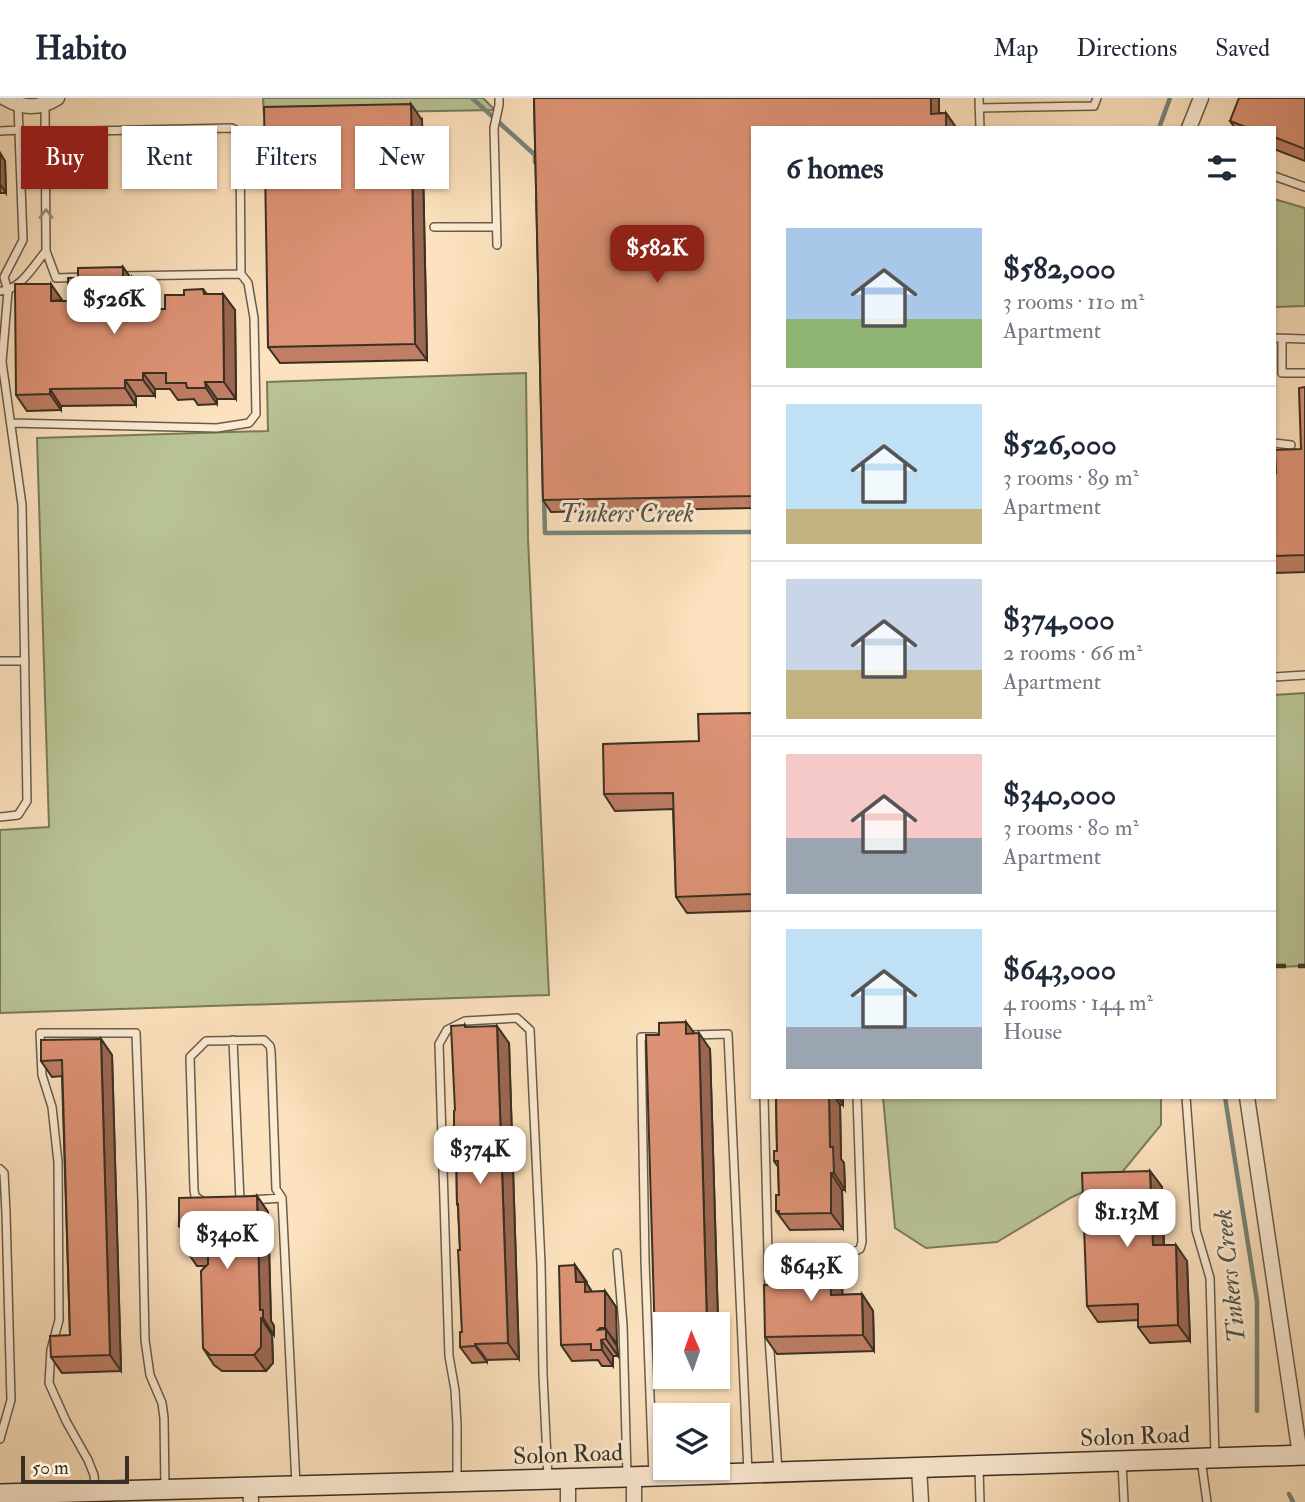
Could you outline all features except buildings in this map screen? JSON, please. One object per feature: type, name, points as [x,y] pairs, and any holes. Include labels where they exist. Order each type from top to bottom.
[{"type":"street","points":[[1190,126],[1200,98]]},
{"type":"street","points":[[12,102],[31,107],[51,101]]},
{"type":"street","points":[[1247,1099],[1303,1455]]},
{"type":"street","name":"Solon Road","points":[[0,1494],[95,1491],[251,1495],[296,1486],[1303,1455]]},
{"type":"street","points":[[919,1467],[920,1502]]},
{"type":"street","points":[[634,1502],[638,1476]]},
{"type":"street","points":[[558,1479],[568,1502]]},
{"type":"lane","points":[[979,98],[980,126]]},
{"type":"lane","points":[[979,108],[1094,106],[1097,98]]},
{"type":"lane","points":[[46,126],[51,101]]},
{"type":"lane","points":[[497,245],[494,128],[499,101]]},
{"type":"lane","points":[[0,817],[18,814],[27,801],[22,505],[11,423],[4,399],[2,362],[4,277],[23,240],[19,130],[12,102]]},
{"type":"lane","points":[[11,423],[217,428],[249,423],[256,414],[254,318],[248,282],[241,274],[240,138],[237,131],[232,128],[108,131]]},
{"type":"lane","points":[[0,131],[19,130]]},
{"type":"lane","points":[[1276,178],[1305,187]]},
{"type":"lane","points":[[45,189],[46,251],[57,278],[93,277]]},
{"type":"lane","points":[[434,228],[496,227]]},
{"type":"lane","points":[[4,291],[19,283],[46,251]]},
{"type":"lane","points":[[118,276],[241,274]]},
{"type":"lane","points":[[1305,338],[1278,338],[1282,373],[1305,373]]},
{"type":"lane","points":[[1276,443],[1292,445]]},
{"type":"lane","points":[[0,661],[25,661]]},
{"type":"lane","points":[[1276,677],[1305,675]]},
{"type":"lane","points":[[457,1482],[456,1390],[449,1356],[439,1044],[447,1030],[465,1021],[517,1018],[530,1030],[541,1264],[543,1375],[558,1479]]},
{"type":"lane","points":[[95,1491],[94,1475],[50,1383],[51,1350],[59,1320],[58,1162],[52,1107],[42,1075],[40,1033],[136,1033],[147,1362],[162,1403],[178,1493]]},
{"type":"lane","points":[[678,1036],[728,1034],[748,1472]]},
{"type":"lane","points":[[638,1476],[646,1274],[641,1037],[666,1036]]},
{"type":"lane","points":[[212,1203],[199,1200],[194,1190],[190,1057],[206,1041],[260,1039],[270,1046],[276,1189],[282,1198],[296,1486]]},
{"type":"lane","points":[[233,1040],[240,1201]]},
{"type":"lane","points":[[764,1099],[769,1298]]},
{"type":"lane","points":[[769,1258],[853,1252],[860,1249],[862,1242],[857,1099]]},
{"type":"lane","points":[[1186,1099],[1196,1230],[1210,1278],[1207,1502]]},
{"type":"lane","points":[[0,1169],[4,1173],[6,1213],[11,1399],[0,1439]]},
{"type":"lane","points":[[231,1201],[282,1198]]},
{"type":"lane","points":[[617,1253],[638,1476]]},
{"type":"lane","points":[[769,1325],[778,1472]]},
{"type":"lane","points":[[1122,1461],[1124,1502]]},
{"type":"lane","points":[[979,1465],[980,1502]]},
{"type":"green space","points":[[263,98],[483,98],[495,110],[264,114]]},
{"type":"green space","points":[[1276,200],[1305,208],[1305,306],[1276,307]]},
{"type":"green space","points":[[526,373],[528,539],[549,995],[0,1013],[0,830],[49,827],[37,438],[268,431],[267,382]]},
{"type":"green space","points":[[1305,693],[1305,966],[1276,967],[1276,695]]},
{"type":"green space","points":[[883,1099],[1161,1099],[1161,1125],[1119,1176],[1072,1197],[997,1242],[926,1248],[895,1228]]},
{"type":"waterway","name":"Tinkers Creek","points":[[472,98],[535,155],[535,162]]},
{"type":"waterway","name":"Tinkers Creek","points":[[1160,126],[1170,98]]},
{"type":"waterway","name":"Tinkers Creek","points":[[544,500],[545,533],[751,532]]},
{"type":"waterway","name":"Tinkers Creek","points":[[1225,1099],[1257,1301],[1257,1411]]},
{"type":"waterway","name":"Tinkers Creek","points":[[1289,1494],[1293,1502]]},
{"type":"railway","points":[[1276,966],[1305,966]]}]
